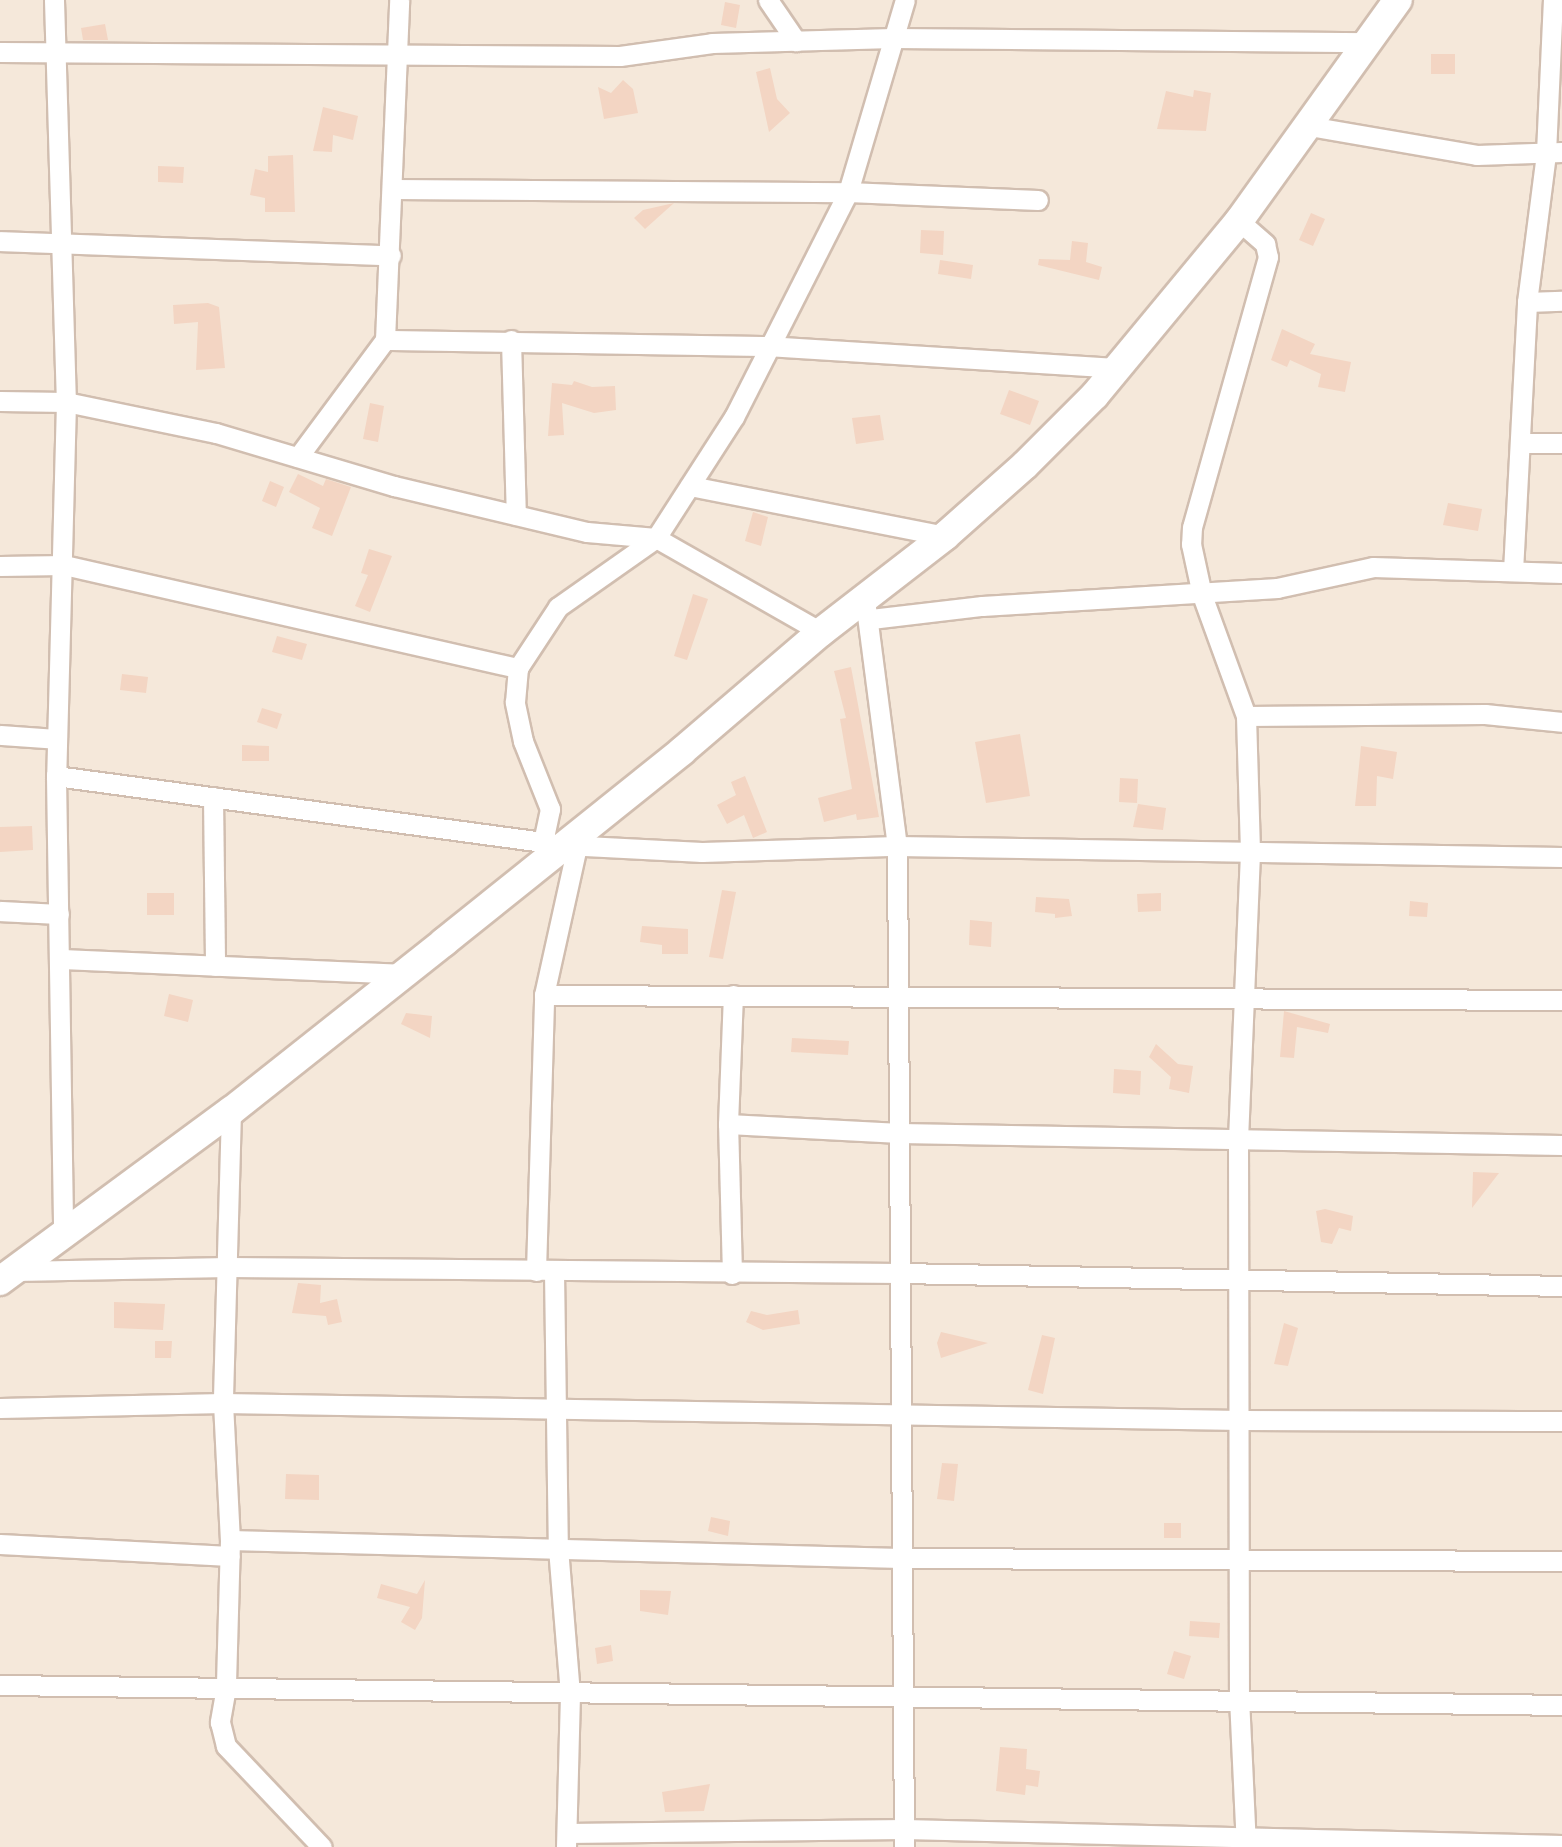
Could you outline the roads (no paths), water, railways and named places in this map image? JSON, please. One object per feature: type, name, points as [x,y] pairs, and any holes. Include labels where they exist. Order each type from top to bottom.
[{"type":"main road","points":[[8,1276],[231,1111],[821,632],[868,610],[945,536],[1025,465],[1118,368],[1240,221],[1398,0]]},
{"type":"street","points":[[54,0],[66,402],[64,565],[56,776],[63,1236]]},
{"type":"street","points":[[298,457],[385,340],[394,189],[399,0]]},
{"type":"street","points":[[768,0],[796,41]]},
{"type":"street","points":[[905,0],[848,192],[734,417],[656,538],[558,607],[518,668],[515,702],[523,741],[562,844],[544,995],[545,1271],[559,1408],[558,1548],[570,1694],[566,1840],[904,1838],[1562,1845]]},
{"type":"street","points":[[1513,571],[1527,302],[1554,153],[1553,0]]},
{"type":"street","points":[[0,52],[55,49],[620,56],[712,43],[893,38],[1370,42]]},
{"type":"street","points":[[1309,126],[1477,155],[1554,153]]},
{"type":"street","points":[[394,189],[848,192],[1038,200]]},
{"type":"street","points":[[1240,221],[1265,244],[1268,257],[1192,527],[1191,544],[1202,595],[1246,716],[1250,853],[1238,1137],[1241,1420],[1239,1698],[1247,1842]]},
{"type":"street","points":[[0,241],[61,241],[391,255]]},
{"type":"street","points":[[1527,302],[1562,301]]},
{"type":"street","points":[[385,340],[768,346],[1118,368]]},
{"type":"street","points":[[511,341],[516,515]]},
{"type":"street","points":[[0,401],[66,402],[216,433],[394,486],[587,531],[656,538],[821,632]]},
{"type":"street","points":[[1520,443],[1562,443]]},
{"type":"street","points":[[690,486],[945,536]]},
{"type":"street","points":[[0,566],[64,565],[518,668]]},
{"type":"street","points":[[904,1838],[897,846],[868,610],[1202,595],[1277,588],[1373,567],[1562,573]]},
{"type":"street","points":[[1246,716],[1485,714],[1562,722]]},
{"type":"street","points":[[0,735],[57,739]]},
{"type":"street","points":[[56,776],[562,844],[702,852],[897,846],[1562,857]]},
{"type":"street","points":[[213,797],[215,966]]},
{"type":"street","points":[[0,911],[59,914]]},
{"type":"street","points":[[60,959],[402,974]]},
{"type":"street","points":[[544,995],[899,994],[1562,1000]]},
{"type":"street","points":[[732,1274],[728,1124],[733,995]]},
{"type":"street","points":[[231,1111],[223,1403],[230,1548],[226,1687],[220,1722],[226,1746],[321,1847]]},
{"type":"street","points":[[728,1124],[900,1133],[1562,1144]]},
{"type":"street","points":[[8,1276],[228,1268],[732,1274],[900,1273],[1562,1286]]},
{"type":"street","points":[[0,1408],[223,1403],[901,1412],[1241,1420],[1562,1420]]},
{"type":"street","points":[[0,1544],[230,1548],[558,1548],[901,1558],[1562,1561]]},
{"type":"street","points":[[0,1685],[570,1694],[1239,1698],[1562,1705]]}]
